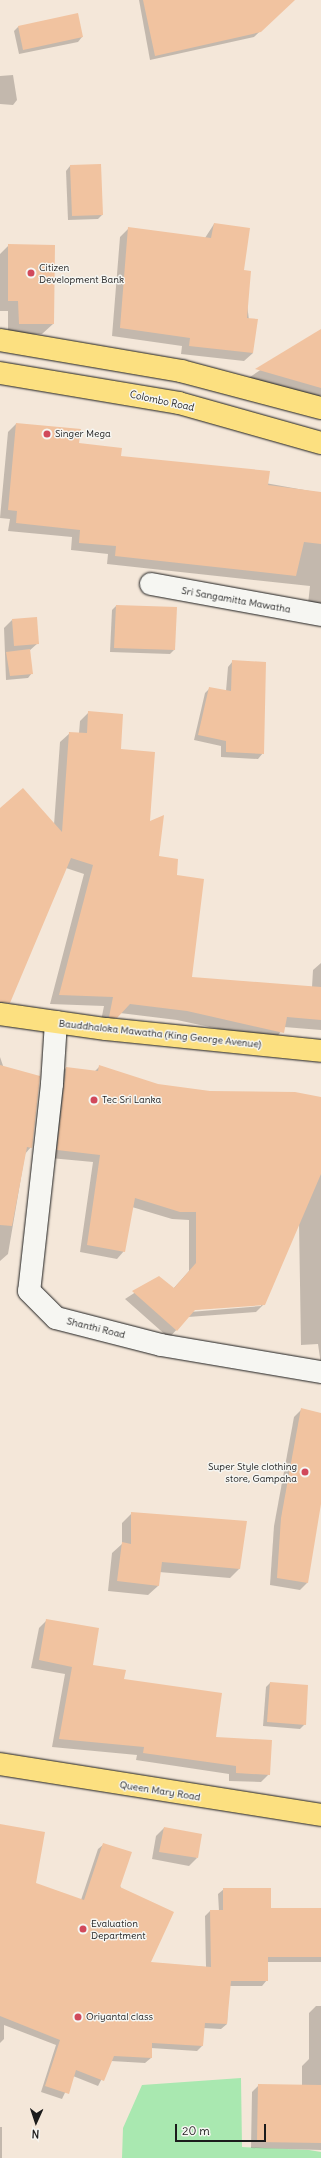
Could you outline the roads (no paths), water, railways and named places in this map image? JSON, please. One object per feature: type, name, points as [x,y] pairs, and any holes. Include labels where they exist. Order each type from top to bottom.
[{"type":"main road","points":[[0,340],[181,372],[321,408]]},
{"type":"main road","name":"Colombo Road","points":[[0,373],[179,403],[321,443]]},
{"type":"main road","name":"Bauddhaloka Mawatha (King George Avenue)","points":[[0,1014],[56,1022],[321,1051]]},
{"type":"main road","name":"Queen Mary Road","points":[[0,1764],[321,1815]]},
{"type":"street","name":"Sri Sangamitta Mawatha","points":[[151,584],[321,615]]},
{"type":"street","name":"Shanthi Road","points":[[56,1022],[52,1084],[28,1291],[56,1318],[161,1345],[321,1372]]},
{"type":"place","name":"Citizen Development Bank","points":[[31,273]]},
{"type":"place","name":"Singer Mega","points":[[47,434]]},
{"type":"place","name":"Tec Sri Lanka","points":[[94,1100]]},
{"type":"place","name":"Super Style clothing store, Gampaha","points":[[305,1472]]},
{"type":"place","name":"Evaluation Department","points":[[83,1929]]},
{"type":"place","name":"Oriyantal class","points":[[78,2017]]}]
